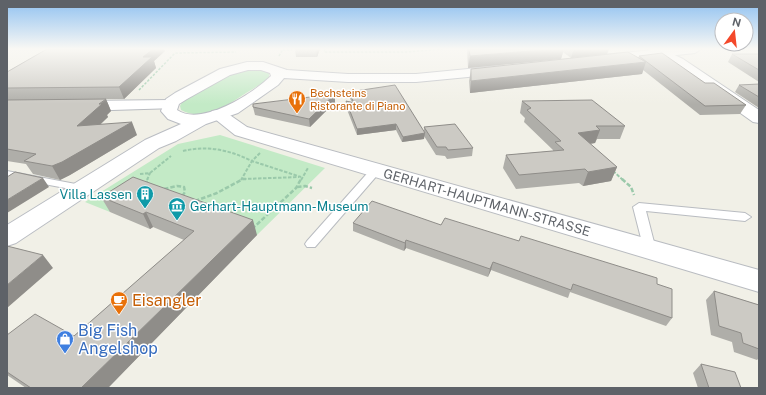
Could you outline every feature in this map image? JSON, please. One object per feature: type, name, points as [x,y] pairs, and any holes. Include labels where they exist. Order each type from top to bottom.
[{"type":"main road","points":[[152,144],[156,137],[172,123],[173,111],[180,96],[232,67]]},
{"type":"main road","points":[[7,237],[81,188],[152,144],[170,137],[201,120],[231,110],[268,67]]},
{"type":"main road","points":[[284,67],[322,78],[416,78],[512,69]]},
{"type":"main road","points":[[686,67],[759,118]]},
{"type":"main road","points":[[63,106],[123,106],[173,111],[186,120],[201,120]]},
{"type":"main road","name":"GERHART-HAUPTMANN-STRASSE","points":[[218,115],[241,131],[759,281]]},
{"type":"lane","points":[[311,244],[376,170]]},
{"type":"lane","points":[[7,174],[81,188]]},
{"type":"lane","points":[[650,250],[639,207],[745,217]]},
{"type":"path","points":[[123,106],[161,67]]},
{"type":"path","points":[[243,179],[252,161],[273,140]]},
{"type":"path","points":[[178,153],[195,147],[222,148],[252,161],[301,177]]},
{"type":"path","points":[[244,227],[251,230],[296,188],[301,177],[310,164],[323,154]]},
{"type":"path","points":[[146,189],[145,184],[150,173],[172,156]]},
{"type":"path","points":[[607,166],[631,187],[639,207]]},
{"type":"path","points":[[190,204],[243,179],[301,177]]},
{"type":"path","points":[[296,188],[305,186],[312,188]]},
{"type":"path","points":[[159,191],[170,187],[184,187],[185,192],[180,199],[185,202]]},
{"type":"green space","points":[[258,68],[269,72],[269,78],[231,103],[215,111],[206,113],[198,114],[181,110],[180,106],[182,102],[238,71]]},
{"type":"green space","points":[[220,135],[325,168],[257,235],[179,206],[110,212],[85,202],[178,144]]},
{"type":"building","points":[[15,67],[141,67],[119,87],[7,88],[7,72]]},
{"type":"building","points":[[485,67],[596,67],[471,81],[471,69]]},
{"type":"building","points":[[654,67],[683,67],[705,83],[714,83],[746,105],[705,106]]},
{"type":"building","points":[[759,84],[759,97],[739,85]]},
{"type":"building","points":[[395,85],[425,133],[403,137],[396,124],[357,129],[346,101],[354,103],[349,92]]},
{"type":"building","points":[[335,94],[309,119],[253,107],[253,104]]},
{"type":"building","points":[[106,99],[77,126],[132,122],[62,162],[52,166],[24,161],[36,154],[7,149],[7,100]]},
{"type":"building","points":[[592,100],[625,126],[596,126],[600,130],[578,133],[617,167],[588,172],[585,169],[519,175],[506,155],[564,150],[555,142],[561,141],[527,110],[531,108],[522,101]]},
{"type":"building","points":[[455,124],[473,148],[448,150],[446,147],[437,147],[424,127]]},
{"type":"building","points":[[15,172],[43,178],[7,200],[7,177]]},
{"type":"building","points":[[133,177],[253,220],[81,388],[31,388],[7,372],[7,335],[35,314],[74,336],[194,231],[146,212],[143,214],[101,197]]},
{"type":"building","points":[[372,201],[441,225],[445,218],[519,241],[521,236],[657,278],[657,284],[672,289],[672,318],[573,284],[571,290],[493,262],[490,269],[406,240],[405,243],[353,223]]},
{"type":"building","points":[[7,246],[43,255],[7,285]]},
{"type":"building","points":[[714,291],[759,305],[759,349],[743,343],[741,333],[719,326]]},
{"type":"building","points":[[701,364],[735,372],[741,388],[709,388]]},
{"type":"place","name":"Bechsteins Ristorante di Piano","points":[[297,114]]},
{"type":"place","name":"Villa Lassen","points":[[145,209]]},
{"type":"place","name":"Gerhart-Hauptmann-Museum","points":[[177,221]]},
{"type":"place","name":"Eisangler","points":[[119,315]]},
{"type":"place","name":"Big Fish Angelshop","points":[[65,354]]}]
